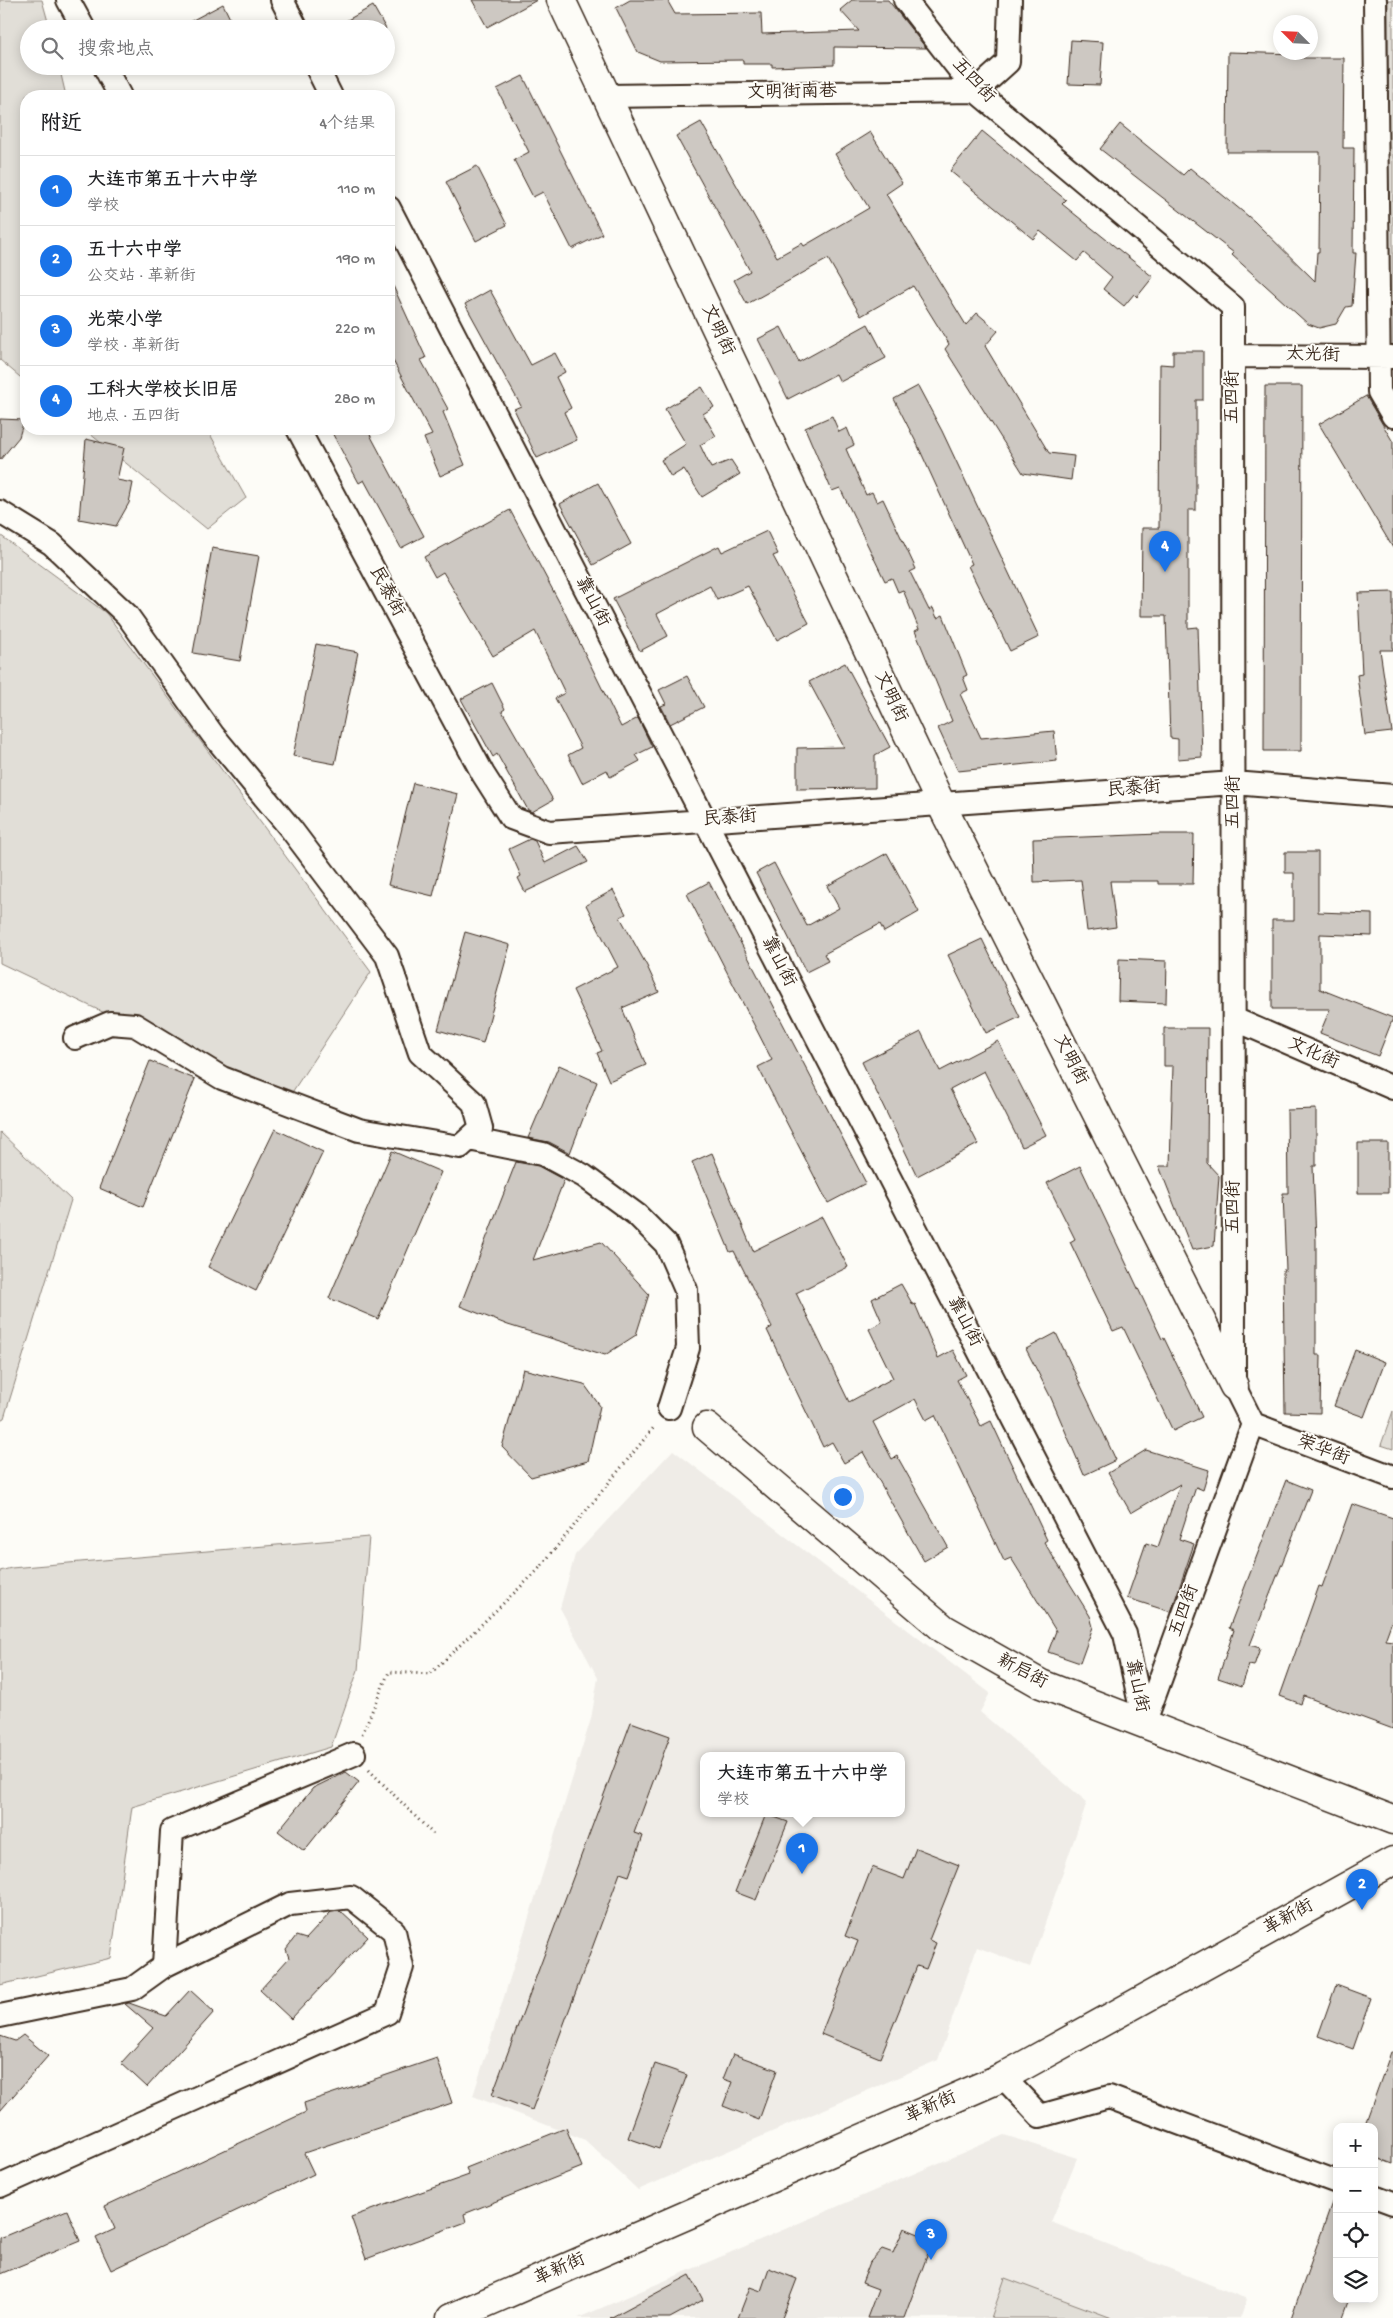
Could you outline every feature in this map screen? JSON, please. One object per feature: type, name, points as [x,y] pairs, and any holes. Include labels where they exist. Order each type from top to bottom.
[{"type":"street","points":[[68,0],[79,20]]},
{"type":"street","points":[[282,0],[292,20]]},
{"type":"street","name":"文明街","points":[[561,0],[940,804],[1234,1386]]},
{"type":"street","name":"五四街","points":[[905,0],[976,91],[1233,307],[1234,1386],[1253,1424],[1144,1724]]},
{"type":"street","points":[[976,91],[1008,62],[1010,0]]},
{"type":"street","points":[[1375,0],[1385,357],[1379,392],[1393,416]]},
{"type":"street","points":[[109,75],[117,90]]},
{"type":"street","points":[[320,75],[328,90]]},
{"type":"street","name":"文明街南巷","points":[[607,96],[976,91]]},
{"type":"street","name":"靠山街","points":[[395,220],[1125,1634],[1144,1724]]},
{"type":"street","name":"太光街","points":[[1233,356],[1385,357]]},
{"type":"street","name":"民泰街","points":[[301,435],[483,774],[511,818],[549,832],[1234,783],[1393,796]]},
{"type":"street","points":[[0,512],[52,544],[127,615],[213,735],[291,829],[387,956],[420,1053],[474,1103],[481,1128],[460,1147],[358,1130],[222,1078],[135,1025],[110,1023],[75,1038]]},
{"type":"street","name":"文化街","points":[[1234,1019],[1393,1088]]},
{"type":"street","points":[[469,1139],[543,1154],[584,1176],[630,1209],[666,1244],[686,1290],[688,1348],[669,1408]]},
{"type":"street","name":"荣华街","points":[[1253,1424],[1393,1478]]},
{"type":"street","name":"新启街","points":[[708,1427],[944,1629],[1041,1684],[1393,1820]]},
{"type":"street","points":[[164,1966],[172,1831],[354,1754]]},
{"type":"street","name":"革新街","points":[[451,2318],[1003,2077],[1393,1860]]},
{"type":"street","points":[[0,2016],[132,1989],[164,1966],[290,1904],[351,1897],[394,1931],[402,1967],[387,2013],[300,2050],[0,2186]]},
{"type":"street","points":[[1003,2077],[1040,2116],[1109,2097],[1333,2181]]},
{"type":"street","points":[[1378,2197],[1393,2203]]},
{"type":"path","points":[[433,1834],[354,1754],[389,1672],[430,1674],[537,1570],[669,1408]]},
{"type":"shaded area","points":[[0,0],[42,0],[48,20],[20,20],[20,75],[61,75],[65,90],[20,90],[20,377],[0,360]]},
{"type":"shaded area","points":[[1388,0],[1393,0],[1393,349],[1389,349]]},
{"type":"shaded area","points":[[91,435],[210,435],[246,498],[207,529]]},
{"type":"shaded area","points":[[0,535],[106,613],[371,972],[287,1100],[0,963]]},
{"type":"shaded area","points":[[0,1132],[71,1200],[4,1418],[0,1420]]},
{"type":"shaded area","points":[[1393,1411],[1393,1449],[1381,1445]]},
{"type":"shaded area","points":[[673,1450],[990,1693],[980,1712],[1087,1802],[1030,1967],[977,1947],[938,2060],[638,2190],[585,2140],[473,2096],[591,1719],[598,1678],[560,1608],[575,1555]]},
{"type":"shaded area","points":[[369,1537],[358,1670],[331,1747],[132,1807],[111,1958],[0,1985],[0,1571],[11,1568]]},
{"type":"shaded area","points":[[1004,2135],[1077,2158],[1051,2222],[1247,2299],[1240,2318],[578,2318]]},
{"type":"shaded area","points":[[1005,2278],[1112,2318],[991,2318]]},
{"type":"building","points":[[472,0],[537,0],[487,27]]},
{"type":"building","points":[[630,0],[667,0],[675,14],[761,13],[762,34],[859,31],[840,10],[852,0],[888,0],[926,48],[834,47],[834,65],[772,67],[772,64],[743,64],[743,60],[660,61],[638,52],[616,8]]},
{"type":"building","points":[[223,4],[231,20],[193,20]]},
{"type":"building","points":[[373,6],[381,20],[347,20]]},
{"type":"building","points":[[1071,40],[1103,42],[1100,85],[1068,84]]},
{"type":"building","points":[[1228,52],[1273,53],[1273,60],[1344,58],[1343,148],[1354,148],[1353,253],[1356,253],[1352,306],[1346,307],[1336,324],[1319,328],[1308,324],[1232,255],[1234,253],[1100,149],[1120,124],[1183,175],[1190,168],[1254,221],[1315,281],[1317,252],[1319,252],[1320,152],[1227,152]]},
{"type":"building","points":[[523,76],[602,234],[572,249],[543,192],[533,197],[514,160],[529,152],[497,89]]},
{"type":"building","points":[[701,122],[777,257],[802,243],[804,246],[869,208],[835,154],[870,132],[902,183],[886,194],[966,325],[977,313],[998,331],[985,346],[1049,453],[1074,456],[1071,480],[1023,473],[945,349],[949,344],[913,286],[861,316],[828,259],[747,304],[734,280],[750,271],[676,136]]},
{"type":"building","points":[[982,131],[1066,200],[1062,204],[1153,277],[1137,297],[1134,294],[1124,306],[1103,289],[1112,277],[1084,253],[1077,261],[1040,231],[1033,239],[950,171]]},
{"type":"building","points":[[477,166],[507,225],[476,241],[446,182]]},
{"type":"building","points":[[395,290],[426,358],[421,360],[448,409],[443,412],[465,465],[440,476],[424,438],[432,435],[395,364]]},
{"type":"building","points":[[490,290],[531,365],[555,353],[565,372],[556,377],[571,408],[564,412],[577,440],[537,458],[514,409],[521,406],[465,304]]},
{"type":"building","points":[[868,324],[886,358],[840,382],[836,374],[788,399],[758,339],[781,327],[799,362]]},
{"type":"building","points":[[1173,351],[1203,351],[1203,400],[1196,400],[1196,510],[1188,510],[1188,628],[1198,627],[1202,757],[1178,759],[1178,739],[1170,738],[1166,616],[1141,616],[1142,528],[1159,528],[1160,364],[1173,365]]},
{"type":"building","points":[[918,386],[942,431],[1039,637],[1010,651],[968,566],[972,564],[918,446],[894,399]]},
{"type":"building","points":[[1265,386],[1302,386],[1301,751],[1264,751]]},
{"type":"building","points":[[702,387],[714,407],[703,414],[716,436],[700,445],[711,468],[731,460],[740,474],[702,497],[684,469],[671,477],[661,460],[686,444],[665,409]]},
{"type":"building","points":[[1366,396],[1393,442],[1393,548],[1319,424]]},
{"type":"building","points":[[832,416],[839,432],[847,428],[854,445],[846,449],[866,495],[872,492],[877,502],[883,499],[916,569],[910,572],[929,610],[933,608],[937,618],[943,615],[967,675],[963,677],[968,690],[960,694],[981,738],[1054,731],[1057,761],[958,771],[938,728],[952,721],[915,631],[919,629],[903,590],[898,592],[892,578],[885,581],[840,488],[832,491],[805,428]]},
{"type":"building","points":[[0,419],[20,420],[19,437],[0,460]]},
{"type":"building","points":[[333,435],[370,435],[424,536],[401,548],[364,480],[359,483]]},
{"type":"building","points":[[86,439],[124,448],[117,480],[133,483],[129,503],[116,526],[79,519]]},
{"type":"building","points":[[598,483],[631,544],[593,565],[560,504]]},
{"type":"building","points":[[510,510],[564,611],[621,727],[638,718],[652,747],[636,755],[640,761],[610,777],[607,770],[582,783],[568,755],[581,748],[555,698],[565,693],[535,631],[493,656],[443,572],[435,577],[424,557]]},
{"type":"building","points":[[767,531],[778,554],[773,556],[809,623],[777,640],[748,586],[717,600],[710,586],[657,614],[668,636],[640,651],[613,599],[719,546],[722,552]]},
{"type":"building","points":[[212,548],[259,556],[240,661],[193,653]]},
{"type":"building","points":[[1393,592],[1393,650],[1380,650],[1392,732],[1365,735],[1357,675],[1362,674],[1358,593]]},
{"type":"building","points":[[316,644],[358,652],[335,764],[293,756]]},
{"type":"building","points":[[845,663],[890,747],[875,755],[875,788],[797,789],[797,748],[844,747],[809,682]]},
{"type":"building","points":[[687,676],[704,707],[670,724],[661,706],[666,704],[659,690]]},
{"type":"building","points":[[492,683],[505,709],[502,711],[553,800],[532,812],[528,810],[497,754],[493,757],[461,699]]},
{"type":"building","points":[[413,783],[458,794],[433,896],[388,885]]},
{"type":"building","points":[[1194,834],[1193,884],[1158,884],[1158,881],[1110,881],[1116,927],[1087,931],[1081,880],[1034,882],[1033,839]]},
{"type":"building","points":[[530,839],[535,841],[545,863],[578,846],[588,862],[525,892],[518,878],[521,876],[509,849]]},
{"type":"building","points":[[1285,852],[1318,852],[1318,912],[1372,914],[1372,936],[1320,934],[1320,989],[1393,1018],[1378,1056],[1320,1033],[1330,1009],[1272,1009],[1272,920],[1294,920],[1294,873],[1285,873]]},
{"type":"building","points":[[887,853],[919,912],[884,932],[880,924],[824,954],[828,961],[806,972],[756,873],[774,863],[807,926],[839,908],[827,886]]},
{"type":"building","points":[[709,882],[866,1183],[828,1203],[758,1067],[772,1060],[687,894]]},
{"type":"building","points":[[613,890],[626,914],[620,917],[659,992],[622,1008],[646,1065],[609,1081],[597,1053],[602,1051],[573,990],[618,967],[586,905]]},
{"type":"building","points":[[465,932],[510,945],[483,1043],[438,1030]]},
{"type":"building","points":[[982,939],[1020,1017],[986,1033],[948,955]]},
{"type":"building","points":[[1119,959],[1167,961],[1166,1003],[1118,1001]]},
{"type":"building","points":[[1164,1028],[1208,1028],[1207,1163],[1219,1176],[1214,1246],[1192,1250],[1159,1166],[1170,1166],[1173,1066],[1164,1066]]},
{"type":"building","points":[[921,1032],[940,1071],[998,1041],[1046,1135],[1022,1147],[984,1071],[950,1089],[978,1144],[917,1176],[862,1062]]},
{"type":"building","points":[[150,1061],[195,1079],[143,1207],[99,1188]]},
{"type":"building","points":[[559,1065],[597,1082],[570,1153],[549,1142],[528,1138]]},
{"type":"building","points":[[1316,1109],[1316,1166],[1313,1166],[1316,1241],[1316,1355],[1321,1355],[1320,1413],[1285,1412],[1283,1270],[1286,1270],[1283,1193],[1288,1193],[1287,1110]]},
{"type":"building","points":[[275,1129],[323,1152],[256,1291],[208,1267]]},
{"type":"building","points":[[1358,1143],[1388,1143],[1388,1193],[1358,1193]]},
{"type":"building","points":[[392,1151],[441,1172],[378,1319],[329,1298]]},
{"type":"building","points":[[712,1153],[753,1251],[822,1217],[848,1267],[796,1293],[849,1402],[893,1378],[869,1329],[882,1322],[872,1299],[901,1284],[913,1305],[915,1304],[938,1358],[953,1350],[966,1375],[957,1380],[981,1426],[991,1421],[1047,1540],[1044,1542],[1090,1616],[1093,1627],[1080,1663],[1048,1652],[1056,1631],[1011,1558],[1004,1561],[935,1415],[926,1420],[915,1399],[873,1422],[892,1459],[897,1456],[948,1547],[924,1561],[863,1452],[844,1463],[832,1442],[823,1447],[767,1330],[772,1327],[734,1251],[730,1252],[692,1162]]},
{"type":"building","points":[[516,1162],[538,1166],[564,1180],[533,1260],[601,1242],[649,1294],[636,1335],[605,1355],[508,1325],[460,1306]]},
{"type":"building","points":[[1080,1166],[1162,1339],[1164,1338],[1202,1417],[1173,1431],[1123,1327],[1113,1331],[1070,1242],[1075,1239],[1047,1183]]},
{"type":"building","points":[[1056,1333],[1116,1460],[1084,1475],[1051,1398],[1026,1349]]},
{"type":"building","points":[[1355,1350],[1385,1362],[1364,1417],[1334,1406]]},
{"type":"building","points":[[523,1369],[584,1384],[600,1406],[588,1461],[531,1477],[502,1447]]},
{"type":"building","points":[[1146,1450],[1209,1470],[1203,1490],[1196,1487],[1179,1539],[1194,1544],[1171,1612],[1127,1598],[1146,1543],[1158,1547],[1180,1484],[1131,1513],[1108,1473]]},
{"type":"building","points":[[1286,1480],[1311,1490],[1250,1645],[1260,1648],[1254,1666],[1249,1665],[1242,1686],[1218,1678],[1234,1630],[1229,1628]]},
{"type":"building","points":[[1352,1504],[1393,1518],[1393,1618],[1385,1640],[1393,1641],[1393,1729],[1304,1696],[1301,1704],[1280,1696],[1319,1586],[1322,1587]]},
{"type":"building","points":[[631,1722],[670,1736],[634,1833],[643,1836],[629,1876],[620,1873],[532,2110],[492,2095]]},
{"type":"building","points":[[346,1772],[359,1782],[304,1851],[278,1831],[313,1788]]},
{"type":"building","points":[[765,1817],[774,1817],[788,1822],[756,1900],[735,1892]]},
{"type":"building","points":[[916,1848],[959,1865],[929,1940],[936,1943],[926,1969],[917,1966],[880,2058],[821,2034],[858,1941],[845,1936],[872,1867],[904,1879]]},
{"type":"building","points":[[340,1911],[368,1937],[291,2019],[260,1990],[289,1958],[286,1949],[296,1936],[306,1939],[331,1912]]},
{"type":"building","points":[[1336,1985],[1371,1998],[1353,2049],[1318,2036]]},
{"type":"building","points":[[190,1990],[214,2012],[147,2087],[121,2063],[153,2028],[125,2004],[129,2003],[166,2016]]},
{"type":"building","points":[[23,2035],[48,2056],[0,2111],[0,2036],[15,2041]]},
{"type":"building","points":[[1391,2052],[1393,2052],[1393,2164],[1378,2158],[1378,2123],[1365,2123]]},
{"type":"building","points":[[733,2054],[777,2070],[759,2120],[723,2106],[732,2082],[723,2079]]},
{"type":"building","points":[[437,2058],[452,2103],[304,2153],[314,2174],[111,2270],[96,2238],[115,2229],[105,2206],[306,2112],[304,2103]]},
{"type":"building","points":[[655,2064],[687,2075],[659,2149],[628,2138]]},
{"type":"building","points":[[566,2128],[582,2167],[464,2214],[466,2222],[366,2259],[351,2217],[469,2175],[466,2168]]},
{"type":"building","points":[[1333,2200],[1333,2303],[1349,2303],[1343,2318],[1291,2318]]},
{"type":"building","points":[[67,2210],[80,2241],[0,2274],[0,2238]]},
{"type":"building","points":[[904,2228],[933,2240],[904,2318],[867,2318],[878,2289],[862,2283],[870,2262],[882,2249],[893,2253]]},
{"type":"building","points":[[769,2268],[797,2279],[782,2318],[738,2318],[750,2287],[761,2291]]},
{"type":"building","points":[[690,2275],[703,2300],[670,2318],[610,2318]]},
{"type":"place","name":"工科大学校长旧居","points":[[1165,572]]},
{"type":"place","name":"大连市第五十六中学","points":[[802,1874]]},
{"type":"place","name":"五十六中学","points":[[1362,1910]]},
{"type":"place","name":"光荣小学","points":[[931,2260]]}]
